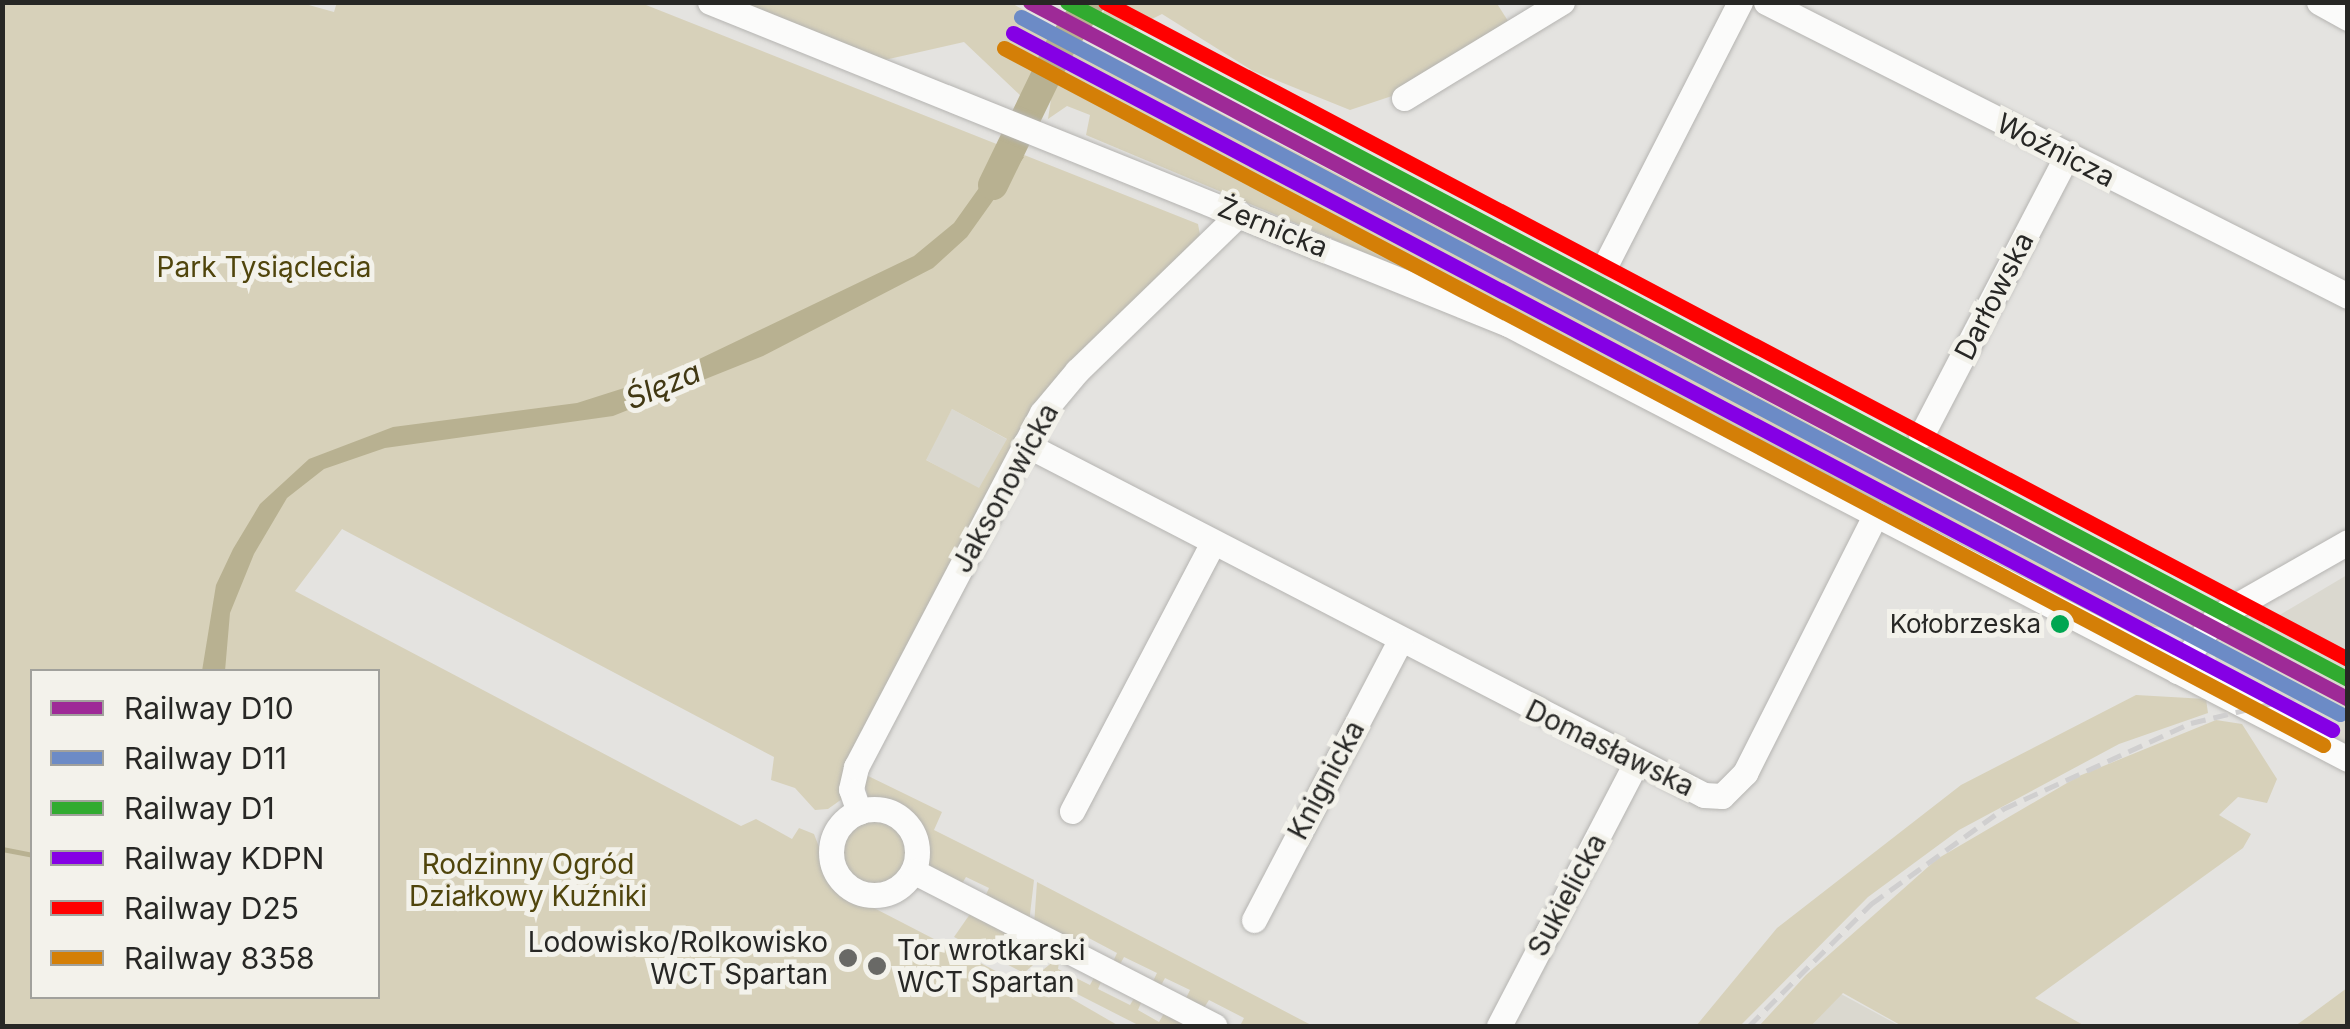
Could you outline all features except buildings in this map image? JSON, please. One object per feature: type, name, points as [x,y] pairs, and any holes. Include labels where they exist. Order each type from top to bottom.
[{"type":"street","name":"Żernicka","points":[[710,2],[1508,324],[2348,759]]},
{"type":"street","points":[[1404,98],[1562,2]]},
{"type":"street","points":[[1608,260],[1740,2]]},
{"type":"street","name":"Woźnicza","points":[[1766,2],[2348,296]]},
{"type":"street","points":[[2319,2],[2348,18]]},
{"type":"street","name":"Darłowska","points":[[1921,436],[2067,155]]},
{"type":"street","name":"Jaksonowicka","points":[[859,812],[851,789],[856,768],[1024,444],[1077,371],[1239,214]]},
{"type":"street","name":"Domasławska","points":[[1024,444],[1636,764],[1704,795],[1722,796],[1734,787],[1876,514]]},
{"type":"street","points":[[2177,671],[2216,618],[2348,542]]},
{"type":"street","points":[[1072,811],[1213,543]]},
{"type":"street","name":"Knignicka","points":[[1254,920],[1400,641]]},
{"type":"street","name":"Sukielicka","points":[[1499,1026],[1636,764]]},
{"type":"street","points":[[888,811],[910,829],[913,870],[883,894],[846,884],[832,850],[840,827],[859,812],[888,811]]},
{"type":"street","points":[[913,870],[1216,1026]]},
{"type":"shaded area","points":[[952,409],[1007,440],[979,489],[924,459]]},
{"type":"shaded area","points":[[2347,575],[2347,744],[2216,673],[2215,646],[2254,615],[2278,616]]},
{"type":"shaded area","points":[[1841,994],[1900,1026],[1811,1026]]},
{"type":"green space","name":"Park Tysiąclecia","points":[[298,2],[334,12],[337,2],[641,3],[1198,224],[1200,235],[1075,363],[842,799],[828,809],[815,810],[795,788],[771,780],[774,757],[342,529],[295,591],[741,826],[756,819],[792,839],[799,828],[814,834],[830,875],[847,894],[1025,986],[1036,978],[1119,1026],[3,1026],[2,3]],"holes":[[[952,409],[1007,439],[979,488],[926,460]]]},
{"type":"green space","points":[[1109,2],[1496,2],[1508,21],[1401,93],[1350,110],[1253,71],[1162,14],[1126,32],[1100,18]]},
{"type":"green space","points":[[735,3],[1011,3],[1059,29],[1023,98],[964,42],[880,61]]},
{"type":"green space","points":[[1088,44],[2182,623],[2174,629],[2125,624],[1466,295],[1086,135],[1090,115],[1067,106],[1048,119],[1052,93],[1078,46]]},
{"type":"green space","points":[[2136,695],[2206,699],[2208,713],[2119,744],[1959,830],[1868,897],[1740,1026],[1696,1026],[1777,928],[1961,785]]},
{"type":"green space","points":[[2216,720],[2242,724],[2277,779],[2267,803],[2238,797],[2219,815],[2251,834],[2243,848],[2035,998],[2085,1026],[1902,1026],[1843,993],[1811,1026],[1759,1026],[1806,975],[1937,859],[2079,776]]},
{"type":"green space","points":[[862,773],[942,812],[934,830],[1034,880],[1029,923],[984,899],[989,888],[966,877],[960,887],[927,865],[918,824],[900,807],[868,797]]},
{"type":"green space","points":[[876,817],[901,827],[911,852],[901,877],[876,887],[851,877],[841,852],[851,827]]},
{"type":"green space","points":[[1037,882],[1313,1026],[1240,1026],[1244,1018],[1209,1000],[1202,1011],[1184,1002],[1190,990],[1165,978],[1159,989],[1151,985],[1157,973],[1124,957],[1118,968],[1112,964],[1117,953],[1085,936],[1078,947],[1034,925]]},
{"type":"green space","points":[[970,914],[1050,950],[1024,973],[954,937]]},
{"type":"green space","points":[[1060,956],[1058,969],[1090,985],[1096,974],[1103,977],[1098,989],[1130,1005],[1136,995],[1143,998],[1138,1010],[1159,1022],[1166,1010],[1189,1026],[1140,1026],[1038,974]]},
{"type":"green space","points":[[2347,988],[2347,1026],[2295,1026],[2309,1016]]},
{"type":"water","points":[[1006,150],[1024,157],[967,237],[933,268],[763,356],[613,416],[385,448],[324,469],[287,498],[254,554],[230,613],[225,669],[202,669],[216,585],[233,549],[260,504],[309,459],[393,427],[577,403],[668,374],[914,256],[954,223]]},
{"type":"waterway","name":"Ślęza","points":[[993,185],[1059,49],[1090,2]]},
{"type":"waterway","points":[[2,849],[30,855]]},
{"type":"railway","points":[[1749,1026],[1871,904],[2003,809],[2191,723],[2348,685]]},
{"type":"rail line","name":"D10","points":[[1030,2],[2348,699]]},
{"type":"rail line","name":"D1","points":[[1067,2],[2348,679]]},
{"type":"rail line","name":"D25","points":[[1105,2],[2348,659]]},
{"type":"rail line","name":"D11","points":[[1021,17],[2340,714]]},
{"type":"rail line","name":"KDPN","points":[[1013,33],[2332,730]]},
{"type":"rail line","name":"8358","points":[[1004,48],[2323,745]]},
{"type":"place","name":"Kołobrzeska","points":[[2060,624]]},
{"type":"place","name":"Lodowisko/Rolkowisko WCT Spartan","points":[[848,958]]},
{"type":"place","name":"Tor wrotkarski WCT Spartan","points":[[877,966]]},
{"type":"park label","name":"Rodzinny Ogród Działkowy Kuźniki","points":[[528,880]]}]
